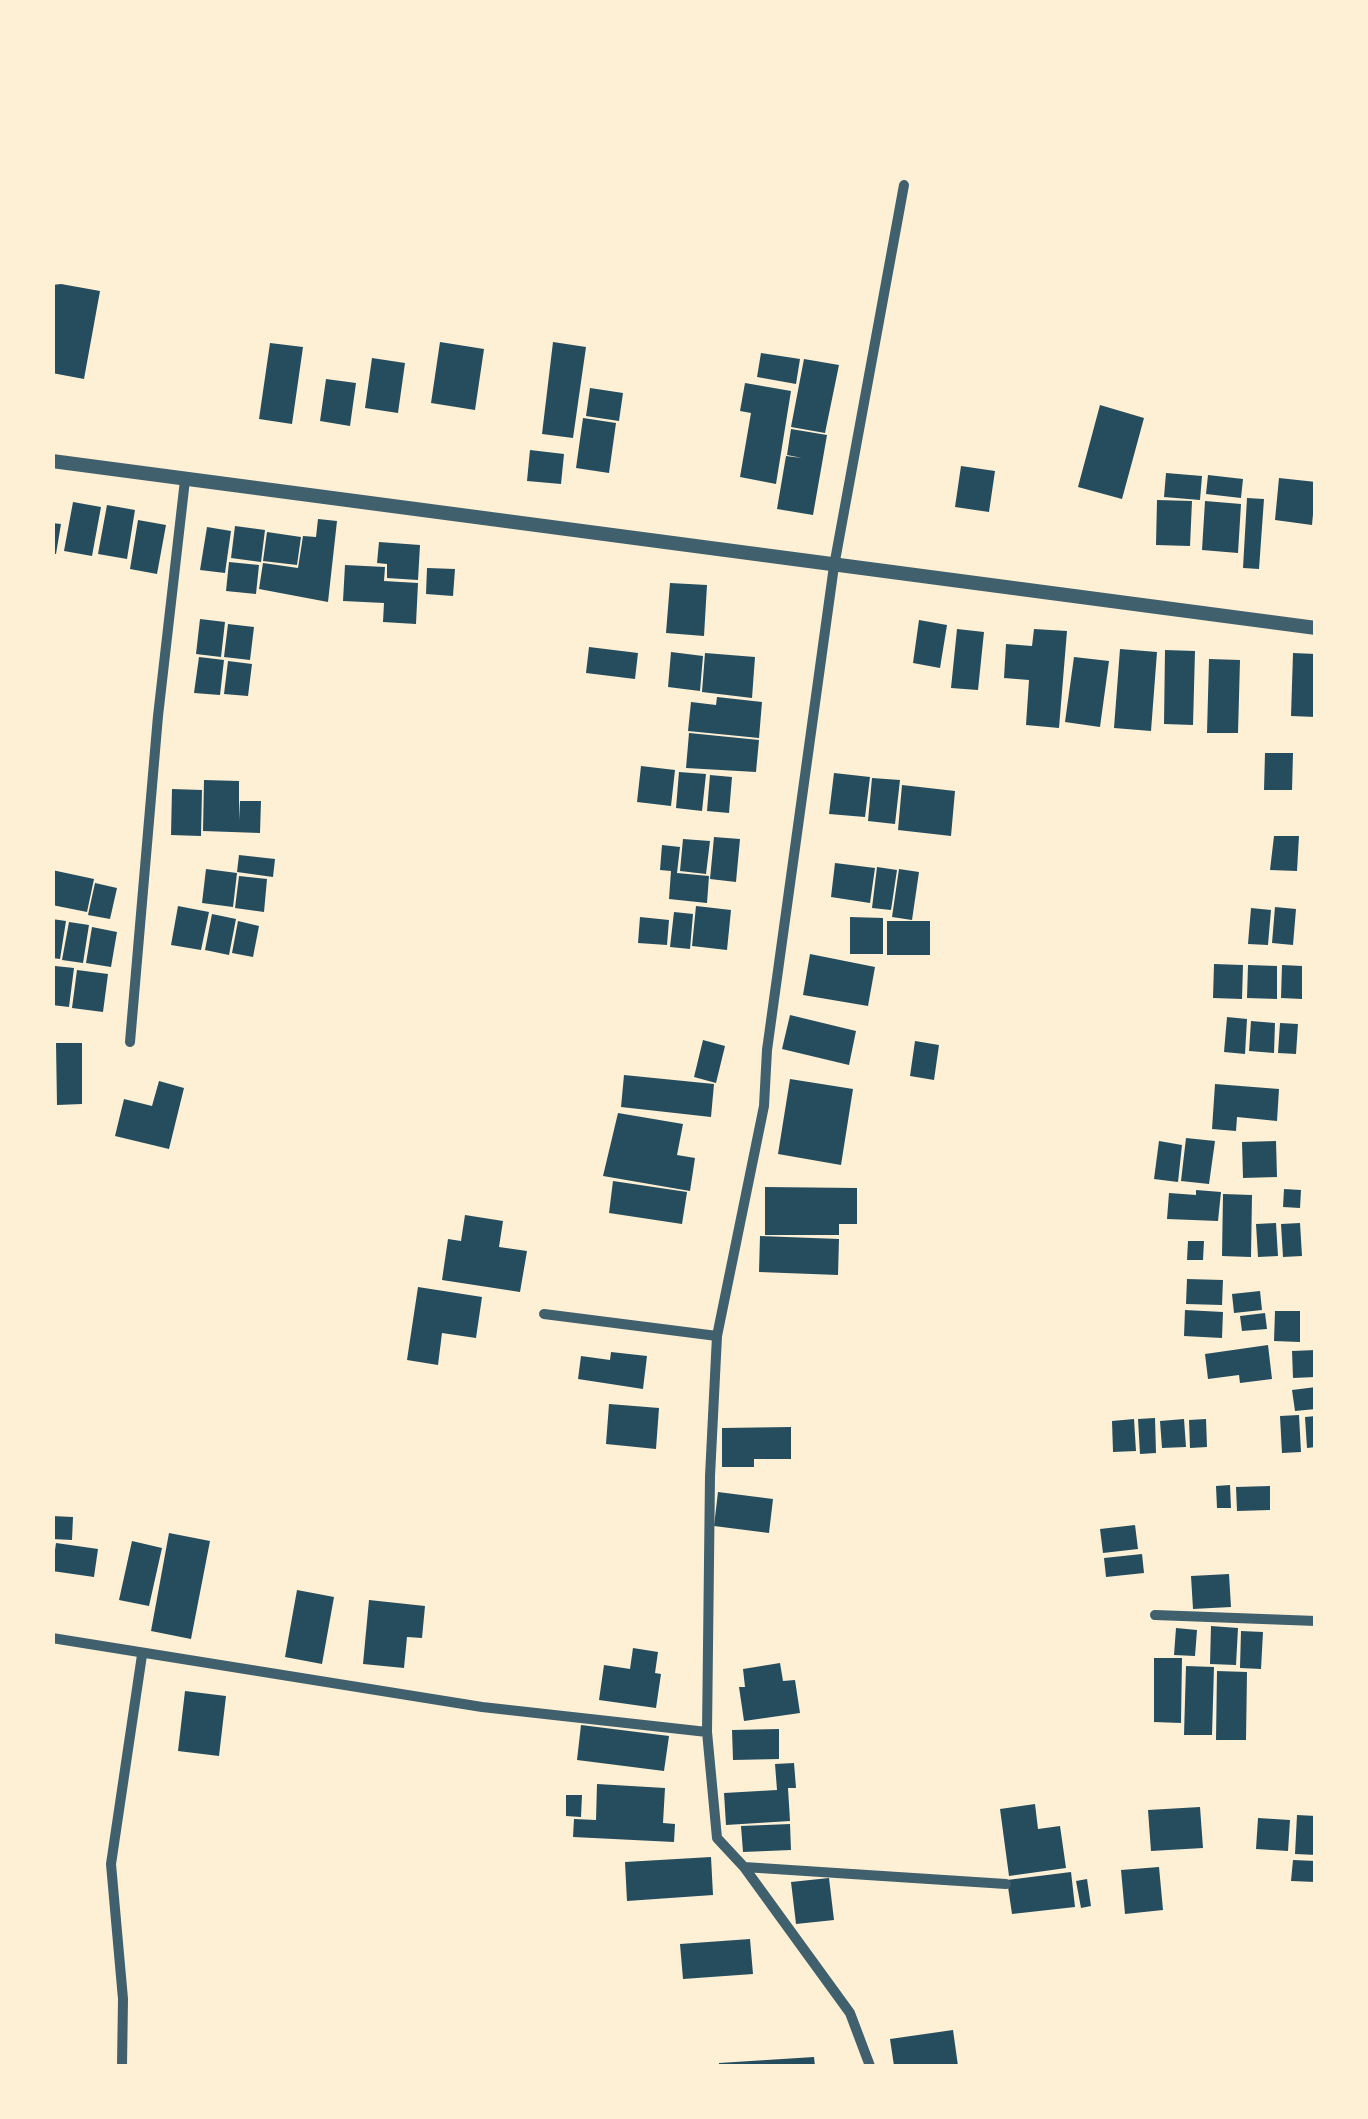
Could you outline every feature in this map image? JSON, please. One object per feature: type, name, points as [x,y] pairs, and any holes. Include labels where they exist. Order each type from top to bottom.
[{"type":"street","points":[[870,2066],[850,2013],[744,1867],[717,1838],[707,1732],[717,1336],[764,1106],[769,1030],[834,566],[904,185]]},
{"type":"street","points":[[52,461],[1316,628]]},
{"type":"street","points":[[130,1042],[158,716],[185,480]]},
{"type":"street","points":[[544,1314],[717,1336]]},
{"type":"street","points":[[1155,1614],[1316,1620]]},
{"type":"street","points":[[52,1638],[482,1707],[707,1732]]},
{"type":"street","points":[[122,2066],[123,1998],[111,1864],[142,1655]]},
{"type":"street","points":[[744,1867],[1006,1884]]},
{"type":"building","points":[[52,285],[100,291],[84,379],[52,373]]},
{"type":"building","points":[[440,342],[484,349],[475,410],[431,403]]},
{"type":"building","points":[[553,342],[586,347],[573,438],[542,434]]},
{"type":"building","points":[[270,343],[303,347],[292,424],[259,419]]},
{"type":"building","points":[[761,353],[800,359],[796,384],[757,377]]},
{"type":"building","points":[[372,358],[405,363],[398,413],[365,408]]},
{"type":"building","points":[[804,359],[839,365],[825,433],[791,427]]},
{"type":"building","points":[[326,379],[356,383],[350,426],[320,421]]},
{"type":"building","points":[[745,383],[791,391],[776,484],[740,477],[751,413],[740,411]]},
{"type":"building","points":[[590,388],[623,393],[619,421],[586,416]]},
{"type":"building","points":[[1100,405],[1144,418],[1122,499],[1078,487]]},
{"type":"building","points":[[583,418],[616,423],[609,473],[576,468]]},
{"type":"building","points":[[791,429],[827,435],[813,515],[777,509],[786,456],[802,458],[787,455]]},
{"type":"building","points":[[530,450],[564,454],[561,484],[527,481]]},
{"type":"building","points":[[961,466],[995,471],[989,512],[955,507]]},
{"type":"building","points":[[1166,473],[1202,476],[1200,500],[1164,497]]},
{"type":"building","points":[[1208,475],[1243,479],[1241,498],[1206,494]]},
{"type":"building","points":[[1279,478],[1316,482],[1312,525],[1275,520]]},
{"type":"building","points":[[1247,498],[1264,499],[1259,569],[1243,568]]},
{"type":"building","points":[[1157,500],[1192,501],[1190,546],[1156,545]]},
{"type":"building","points":[[1205,501],[1241,504],[1238,553],[1202,550]]},
{"type":"building","points":[[73,502],[101,507],[92,556],[64,551]]},
{"type":"building","points":[[107,505],[135,510],[127,559],[98,554]]},
{"type":"building","points":[[318,519],[337,521],[328,602],[259,589],[263,563],[298,568],[303,536],[316,537]]},
{"type":"building","points":[[138,520],[166,525],[157,574],[130,569]]},
{"type":"building","points":[[52,523],[61,524],[56,554],[52,554]]},
{"type":"building","points":[[235,526],[265,530],[261,562],[231,558]]},
{"type":"building","points":[[207,527],[231,531],[225,573],[200,570]]},
{"type":"building","points":[[267,532],[301,537],[297,565],[263,561]]},
{"type":"building","points":[[379,542],[420,545],[418,580],[387,578],[387,564],[377,563]]},
{"type":"building","points":[[229,562],[259,565],[256,594],[226,591]]},
{"type":"building","points":[[345,565],[385,567],[384,581],[418,583],[416,624],[383,622],[384,603],[343,601]]},
{"type":"building","points":[[427,568],[455,569],[453,596],[426,594]]},
{"type":"building","points":[[670,583],[707,585],[704,636],[666,633]]},
{"type":"building","points":[[200,619],[225,622],[221,657],[196,654]]},
{"type":"building","points":[[919,620],[947,625],[940,668],[913,663]]},
{"type":"building","points":[[228,624],[254,627],[250,660],[224,657]]},
{"type":"building","points":[[957,629],[984,632],[978,690],[951,688]]},
{"type":"building","points":[[1034,629],[1067,631],[1059,728],[1026,725],[1029,680],[1004,678],[1006,644],[1032,646]]},
{"type":"building","points":[[589,647],[638,653],[635,679],[586,673]]},
{"type":"building","points":[[1120,649],[1157,652],[1151,731],[1114,728]]},
{"type":"building","points":[[1165,650],[1195,651],[1193,725],[1164,724]]},
{"type":"building","points":[[671,652],[703,656],[700,691],[668,687]]},
{"type":"building","points":[[705,653],[755,657],[752,698],[702,692]]},
{"type":"building","points":[[1293,653],[1316,654],[1316,717],[1291,716]]},
{"type":"building","points":[[199,657],[224,660],[220,695],[194,693]]},
{"type":"building","points":[[1074,657],[1109,661],[1100,727],[1065,722]]},
{"type":"building","points":[[1209,659],[1240,660],[1238,733],[1207,733]]},
{"type":"building","points":[[228,661],[252,664],[248,696],[224,694]]},
{"type":"building","points":[[717,697],[762,702],[759,738],[688,731],[691,702],[716,705]]},
{"type":"building","points":[[689,733],[759,740],[756,772],[686,768]]},
{"type":"building","points":[[1265,753],[1293,753],[1292,790],[1264,790]]},
{"type":"building","points":[[641,766],[675,770],[671,806],[637,802]]},
{"type":"building","points":[[679,772],[706,774],[702,811],[676,808]]},
{"type":"building","points":[[834,773],[870,777],[865,817],[829,814]]},
{"type":"building","points":[[710,775],[732,777],[729,813],[707,811]]},
{"type":"building","points":[[872,778],[900,780],[895,824],[868,821]]},
{"type":"building","points":[[204,780],[239,781],[239,820],[240,801],[261,801],[260,833],[203,831]]},
{"type":"building","points":[[902,785],[955,791],[951,836],[898,830]]},
{"type":"building","points":[[172,789],[202,790],[201,836],[171,835]]},
{"type":"building","points":[[1274,836],[1299,836],[1297,871],[1270,870]]},
{"type":"building","points":[[714,837],[740,839],[736,882],[710,879]]},
{"type":"building","points":[[683,839],[710,841],[706,874],[680,871]]},
{"type":"building","points":[[662,845],[680,847],[677,873],[709,876],[707,903],[669,899],[671,871],[660,870]]},
{"type":"building","points":[[239,855],[275,859],[273,877],[237,872]]},
{"type":"building","points":[[835,863],[875,868],[870,903],[831,897]]},
{"type":"building","points":[[877,867],[897,870],[891,910],[872,908]]},
{"type":"building","points":[[206,869],[237,873],[233,907],[202,903]]},
{"type":"building","points":[[899,869],[919,872],[912,920],[892,917]]},
{"type":"building","points":[[52,870],[94,879],[87,912],[52,905]]},
{"type":"building","points":[[239,876],[267,879],[264,912],[235,908]]},
{"type":"building","points":[[95,883],[117,888],[110,919],[88,915]]},
{"type":"building","points":[[178,906],[209,912],[201,950],[171,945]]},
{"type":"building","points":[[696,906],[731,910],[727,950],[692,946]]},
{"type":"building","points":[[1275,907],[1296,909],[1293,945],[1272,943]]},
{"type":"building","points":[[1251,908],[1271,910],[1268,945],[1248,944]]},
{"type":"building","points":[[674,912],[693,914],[690,949],[670,947]]},
{"type":"building","points":[[212,914],[236,919],[229,955],[205,950]]},
{"type":"building","points":[[640,917],[669,920],[667,945],[638,943]]},
{"type":"building","points":[[850,917],[883,918],[883,954],[850,954]]},
{"type":"building","points":[[52,919],[66,921],[60,959],[52,958]]},
{"type":"building","points":[[238,921],[259,926],[253,957],[232,953]]},
{"type":"building","points":[[887,921],[930,921],[930,955],[887,955]]},
{"type":"building","points":[[69,922],[89,925],[83,963],[62,960]]},
{"type":"building","points":[[92,927],[117,932],[111,967],[86,963]]},
{"type":"building","points":[[810,954],[875,967],[868,1006],[803,995]]},
{"type":"building","points":[[1214,964],[1243,965],[1242,999],[1213,998]]},
{"type":"building","points":[[1248,965],[1277,966],[1277,999],[1247,998]]},
{"type":"building","points":[[1282,965],[1302,966],[1302,999],[1281,998]]},
{"type":"building","points":[[55,966],[74,968],[69,1007],[52,1005]]},
{"type":"building","points":[[77,970],[108,974],[103,1012],[72,1008]]},
{"type":"building","points":[[790,1015],[856,1031],[849,1065],[782,1049]]},
{"type":"building","points":[[1227,1017],[1247,1019],[1245,1054],[1224,1052]]},
{"type":"building","points":[[1251,1021],[1275,1023],[1274,1053],[1249,1051]]},
{"type":"building","points":[[1280,1023],[1298,1024],[1296,1054],[1278,1053]]},
{"type":"building","points":[[703,1040],[725,1046],[716,1083],[694,1077]]},
{"type":"building","points":[[915,1041],[939,1045],[934,1080],[910,1076]]},
{"type":"building","points":[[56,1043],[82,1043],[82,1104],[57,1105]]},
{"type":"building","points":[[624,1075],[714,1084],[711,1117],[621,1107]]},
{"type":"building","points":[[790,1079],[853,1089],[841,1165],[778,1154]]},
{"type":"building","points":[[159,1081],[184,1088],[169,1149],[115,1136],[124,1099],[152,1106]]},
{"type":"building","points":[[1215,1084],[1279,1089],[1277,1121],[1237,1117],[1236,1131],[1212,1129]]},
{"type":"building","points":[[618,1113],[683,1124],[677,1155],[695,1158],[690,1191],[603,1176]]},
{"type":"building","points":[[1186,1138],[1215,1141],[1209,1184],[1181,1181]]},
{"type":"building","points":[[1159,1141],[1182,1145],[1178,1182],[1154,1179]]},
{"type":"building","points":[[1276,1141],[1277,1177],[1243,1178],[1242,1142]]},
{"type":"building","points":[[613,1181],[687,1192],[682,1224],[609,1213]]},
{"type":"building","points":[[765,1187],[857,1188],[857,1224],[839,1224],[839,1235],[765,1235]]},
{"type":"building","points":[[1284,1189],[1301,1190],[1300,1208],[1283,1207]]},
{"type":"building","points":[[1196,1190],[1221,1192],[1218,1221],[1167,1219],[1169,1193],[1196,1195]]},
{"type":"building","points":[[1223,1194],[1252,1195],[1251,1257],[1222,1256]]},
{"type":"building","points":[[465,1215],[503,1221],[499,1247],[527,1251],[520,1292],[442,1280],[448,1239],[461,1241]]},
{"type":"building","points":[[1276,1223],[1278,1256],[1258,1257],[1256,1224]]},
{"type":"building","points":[[1300,1223],[1302,1256],[1283,1257],[1281,1224]]},
{"type":"building","points":[[760,1236],[839,1239],[838,1275],[759,1272]]},
{"type":"building","points":[[1188,1241],[1204,1241],[1203,1260],[1187,1260]]},
{"type":"building","points":[[1187,1279],[1223,1280],[1222,1305],[1186,1304]]},
{"type":"building","points":[[418,1287],[482,1297],[476,1338],[442,1333],[438,1365],[407,1360]]},
{"type":"building","points":[[1260,1291],[1262,1310],[1234,1313],[1232,1294]]},
{"type":"building","points":[[1185,1310],[1223,1312],[1222,1338],[1184,1336]]},
{"type":"building","points":[[1275,1311],[1300,1311],[1300,1342],[1274,1341]]},
{"type":"building","points":[[1265,1313],[1267,1329],[1242,1331],[1240,1316]]},
{"type":"building","points":[[1268,1345],[1272,1379],[1240,1383],[1239,1375],[1208,1379],[1205,1354]]},
{"type":"building","points":[[1316,1350],[1316,1377],[1293,1378],[1292,1351]]},
{"type":"building","points":[[611,1352],[647,1356],[643,1389],[578,1379],[581,1356],[610,1360]]},
{"type":"building","points":[[1316,1387],[1316,1409],[1295,1411],[1292,1390]]},
{"type":"building","points":[[609,1404],[659,1408],[656,1449],[606,1444]]},
{"type":"building","points":[[1299,1415],[1301,1452],[1282,1453],[1280,1416]]},
{"type":"building","points":[[1316,1416],[1316,1447],[1307,1448],[1305,1417]]},
{"type":"building","points":[[1155,1418],[1156,1453],[1140,1454],[1138,1419]]},
{"type":"building","points":[[1134,1419],[1136,1451],[1113,1452],[1112,1421]]},
{"type":"building","points":[[1184,1419],[1186,1447],[1162,1448],[1160,1421]]},
{"type":"building","points":[[1206,1419],[1207,1447],[1190,1448],[1189,1420]]},
{"type":"building","points":[[791,1427],[791,1459],[754,1459],[754,1467],[722,1467],[722,1428]]},
{"type":"building","points":[[1230,1485],[1231,1508],[1217,1508],[1216,1486]]},
{"type":"building","points":[[1270,1486],[1270,1510],[1237,1511],[1236,1487]]},
{"type":"building","points":[[718,1492],[773,1499],[769,1533],[714,1526]]},
{"type":"building","points":[[52,1516],[73,1517],[72,1540],[52,1539]]},
{"type":"building","points":[[1135,1525],[1138,1549],[1103,1553],[1100,1529]]},
{"type":"building","points":[[169,1533],[210,1541],[191,1639],[151,1631]]},
{"type":"building","points":[[132,1541],[162,1548],[149,1606],[119,1600]]},
{"type":"building","points":[[56,1543],[98,1549],[94,1577],[52,1571]]},
{"type":"building","points":[[1142,1554],[1144,1573],[1106,1577],[1104,1558]]},
{"type":"building","points":[[1229,1574],[1231,1607],[1193,1609],[1191,1576]]},
{"type":"building","points":[[297,1590],[334,1597],[322,1664],[285,1657]]},
{"type":"building","points":[[369,1600],[425,1606],[422,1638],[407,1637],[404,1668],[363,1664]]},
{"type":"building","points":[[1211,1626],[1238,1628],[1236,1665],[1210,1664]]},
{"type":"building","points":[[1176,1628],[1197,1630],[1195,1656],[1174,1655]]},
{"type":"building","points":[[1241,1631],[1263,1632],[1261,1669],[1240,1668]]},
{"type":"building","points":[[633,1648],[658,1652],[655,1673],[661,1674],[656,1708],[599,1700],[604,1665],[630,1669]]},
{"type":"building","points":[[1154,1658],[1182,1658],[1181,1723],[1154,1722]]},
{"type":"building","points":[[780,1663],[783,1681],[795,1680],[800,1713],[744,1721],[739,1687],[745,1687],[743,1669]]},
{"type":"building","points":[[1186,1666],[1214,1667],[1212,1735],[1184,1735]]},
{"type":"building","points":[[1217,1671],[1247,1672],[1246,1740],[1216,1740]]},
{"type":"building","points":[[185,1691],[226,1696],[219,1756],[178,1751]]},
{"type":"building","points":[[581,1725],[669,1736],[664,1771],[577,1760]]},
{"type":"building","points":[[779,1729],[779,1759],[733,1760],[732,1730]]},
{"type":"building","points":[[794,1763],[796,1788],[788,1788],[790,1821],[726,1825],[724,1793],[777,1790],[775,1764]]},
{"type":"building","points":[[597,1784],[665,1788],[663,1823],[675,1824],[674,1842],[573,1837],[574,1819],[596,1820]]},
{"type":"building","points":[[566,1795],[582,1795],[581,1817],[566,1816]]},
{"type":"building","points":[[1035,1804],[1038,1829],[1060,1826],[1066,1868],[1009,1876],[1000,1809]]},
{"type":"building","points":[[1200,1807],[1203,1848],[1151,1851],[1148,1810]]},
{"type":"building","points":[[1297,1815],[1316,1816],[1316,1855],[1295,1854]]},
{"type":"building","points":[[1258,1818],[1290,1820],[1288,1851],[1256,1849]]},
{"type":"building","points":[[790,1824],[791,1850],[743,1852],[741,1826]]},
{"type":"building","points":[[711,1857],[713,1895],[627,1901],[625,1862]]},
{"type":"building","points":[[1293,1860],[1316,1861],[1316,1882],[1291,1881]]},
{"type":"building","points":[[1159,1867],[1163,1910],[1125,1914],[1121,1870]]},
{"type":"building","points":[[1071,1872],[1075,1907],[1012,1914],[1007,1880]]},
{"type":"building","points":[[829,1878],[834,1920],[796,1924],[791,1882]]},
{"type":"building","points":[[1087,1879],[1091,1906],[1081,1908],[1076,1881]]},
{"type":"building","points":[[750,1939],[753,1974],[683,1979],[680,1944]]},
{"type":"building","points":[[953,2030],[958,2066],[894,2066],[890,2039]]},
{"type":"building","points":[[814,2057],[815,2066],[719,2066],[719,2063]]}]
